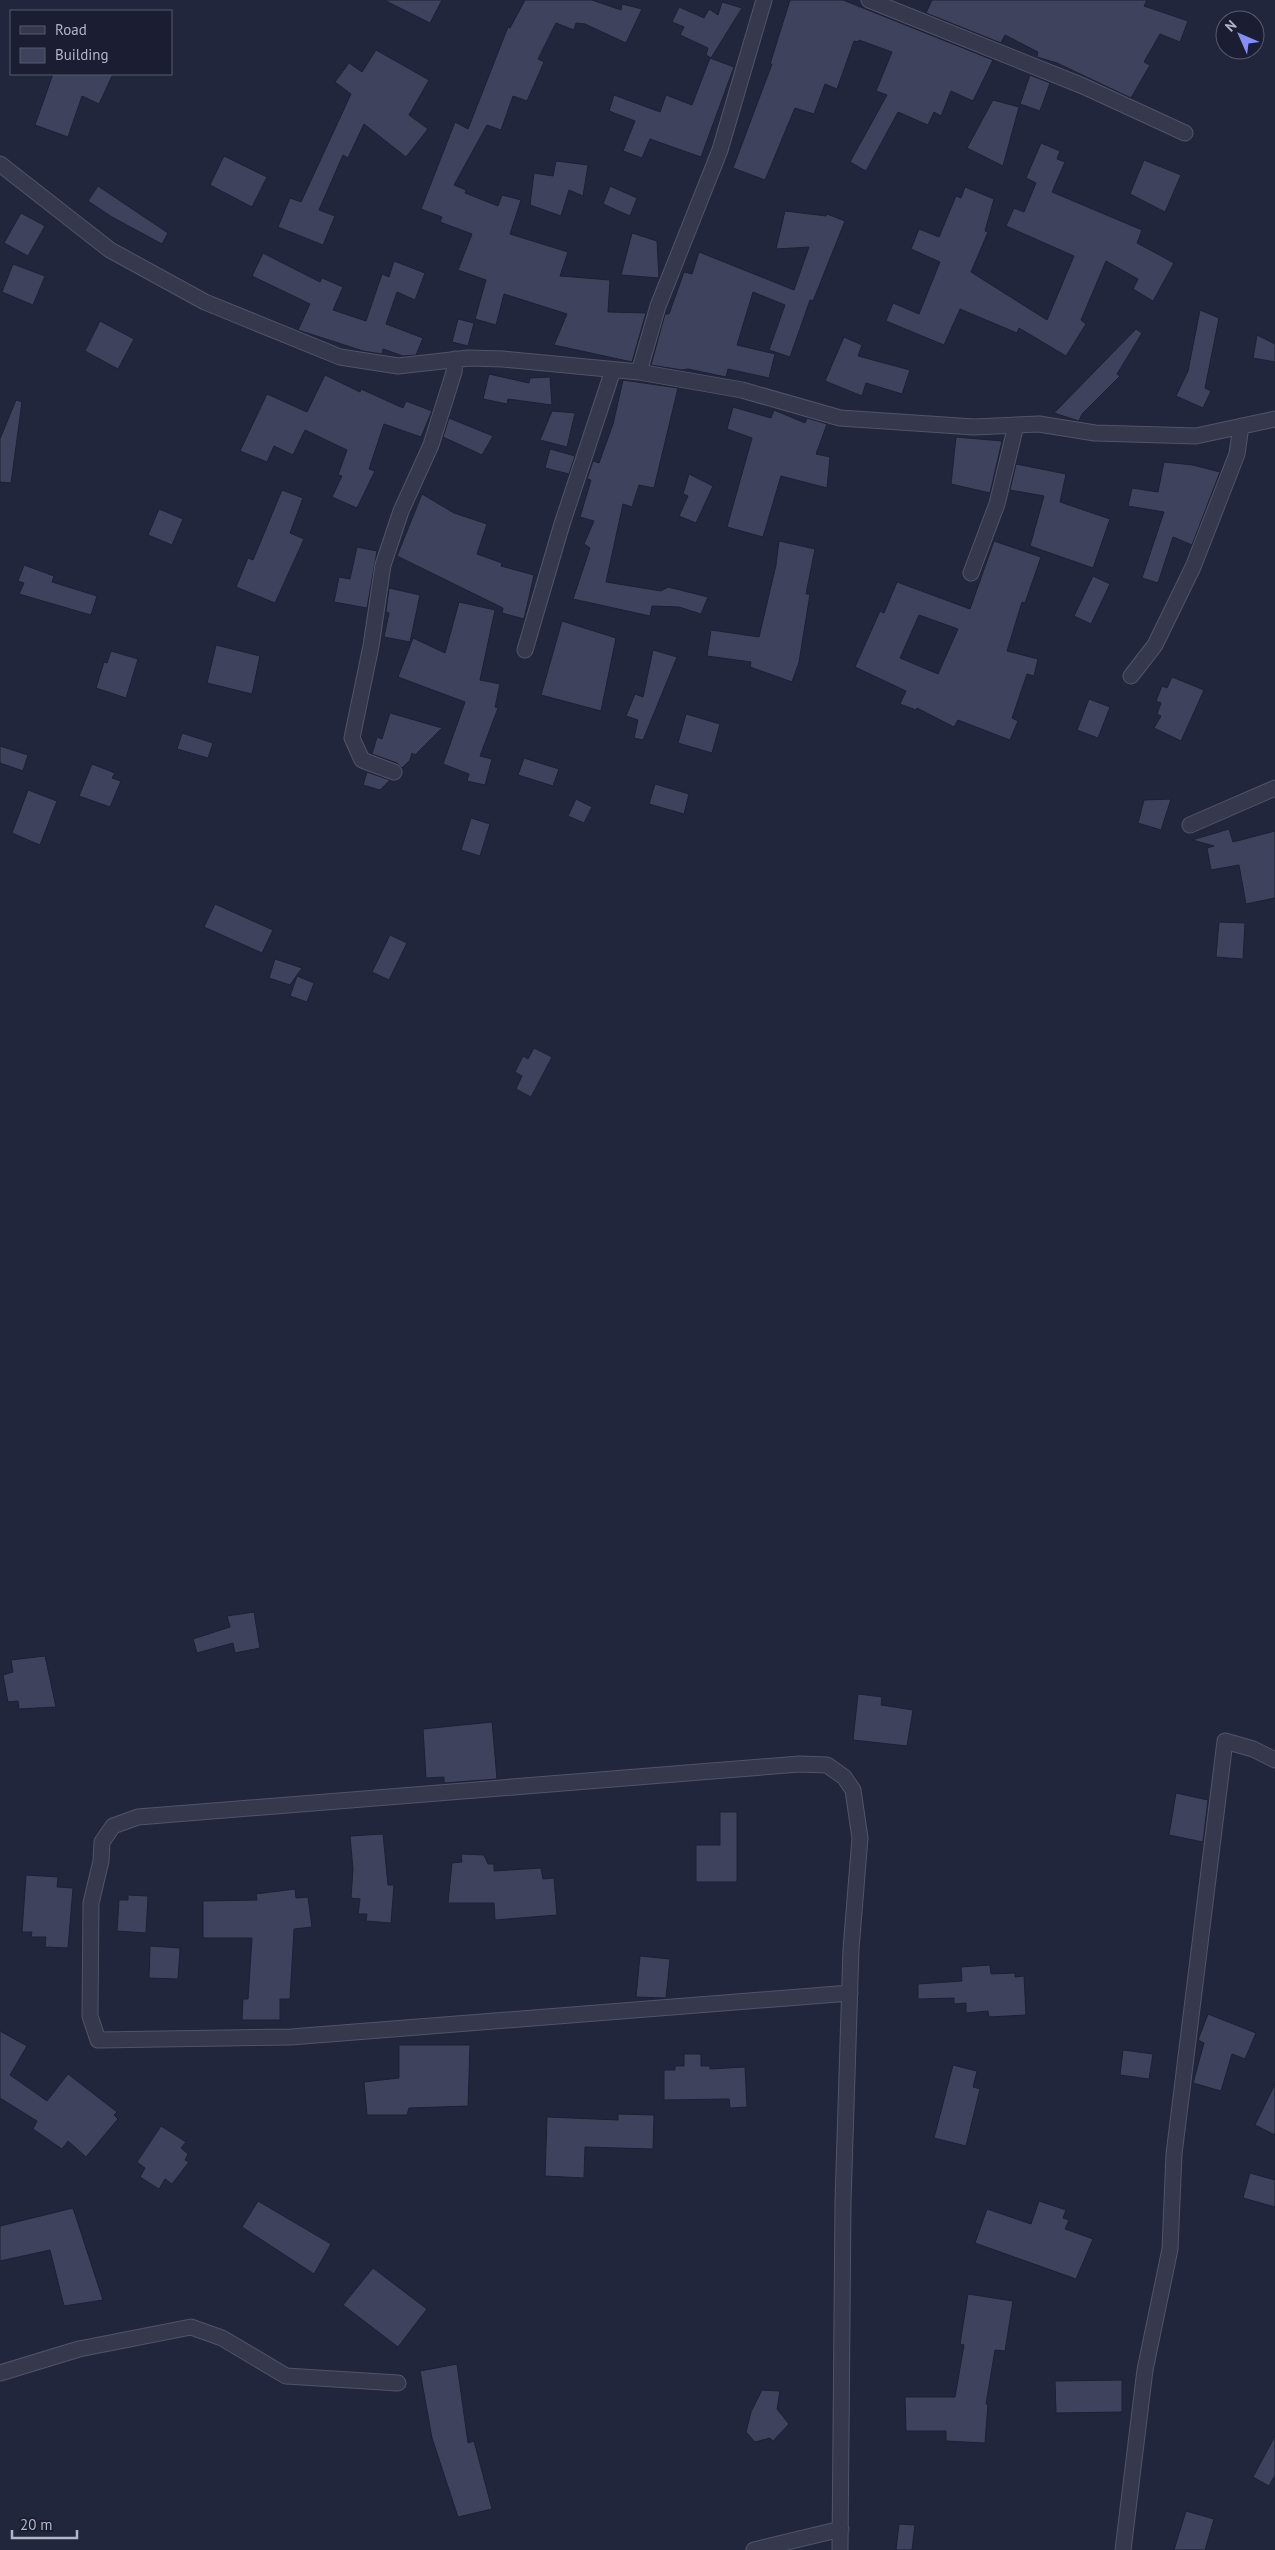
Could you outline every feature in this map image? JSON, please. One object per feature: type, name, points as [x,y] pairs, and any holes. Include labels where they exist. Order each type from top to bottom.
[{"type":"street","points":[[639,372],[658,306],[720,150],[764,0]]},
{"type":"street","points":[[869,0],[1082,86],[1185,134]]},
{"type":"street","points":[[0,164],[110,250],[206,302],[340,357],[398,366],[455,359],[503,359],[639,372],[742,390],[840,418],[974,428],[1038,424],[1095,433],[1196,436],[1275,419]]},
{"type":"street","points":[[394,772],[362,760],[352,738],[371,646],[383,566],[401,511],[431,445],[454,372],[455,359]]},
{"type":"street","points":[[525,650],[562,524],[613,370]]},
{"type":"street","points":[[971,573],[997,504],[1016,425]]},
{"type":"street","points":[[1131,676],[1155,645],[1193,566],[1237,454],[1241,426]]},
{"type":"street","points":[[1190,825],[1275,788]]},
{"type":"street","points":[[1123,2550],[1145,2370],[1170,2249],[1174,2154],[1225,1741],[1253,1749],[1275,1760]]},
{"type":"street","points":[[840,2550],[843,2201],[850,1993],[860,1838],[853,1790],[844,1777],[827,1765],[800,1764],[138,1817],[112,1826],[102,1842],[101,1861],[91,1903],[90,2016],[98,2040],[291,2037],[850,1993]]},
{"type":"street","points":[[0,2373],[78,2349],[191,2327],[222,2338],[286,2376],[398,2383]]},
{"type":"street","points":[[754,2550],[841,2529]]},
{"type":"building","points":[[384,0],[442,0],[430,23]]},
{"type":"building","points":[[525,0],[592,0],[621,10],[622,4],[642,9],[626,43],[585,24],[576,23],[574,30],[556,23],[538,59],[544,62],[527,101],[513,96],[501,130],[487,125],[454,185],[466,190],[465,193],[498,206],[502,195],[521,200],[510,234],[568,252],[560,276],[610,280],[608,312],[646,313],[632,362],[554,345],[567,314],[504,294],[496,325],[475,319],[486,280],[458,270],[472,234],[440,222],[442,217],[421,209],[455,122],[468,129],[508,27],[510,28]]},
{"type":"building","points":[[790,0],[843,0],[993,60],[973,101],[951,91],[941,116],[934,112],[928,125],[898,112],[866,171],[850,162],[887,95],[876,91],[892,52],[859,40],[858,42],[854,41],[837,89],[825,84],[814,114],[795,108],[765,180],[733,168],[772,64],[770,64]]},
{"type":"building","points":[[932,0],[1147,0],[1144,6],[1188,21],[1180,42],[1160,34],[1144,62],[1150,65],[1131,98],[1057,63],[1037,57],[1038,52],[1005,35],[1001,43],[926,13]]},
{"type":"building","points":[[722,2],[742,8],[711,58],[706,55],[708,48],[680,35],[684,27],[672,22],[679,7],[704,18],[709,9],[718,15]]},
{"type":"building","points":[[376,50],[429,80],[409,115],[428,129],[406,157],[364,124],[348,158],[343,155],[319,210],[335,216],[323,245],[278,227],[290,198],[301,202],[351,94],[335,82],[349,63],[362,72]]},
{"type":"building","points":[[710,58],[734,67],[701,157],[650,139],[642,158],[623,151],[635,121],[609,111],[614,95],[660,112],[666,95],[692,105]]},
{"type":"building","points":[[53,75],[113,75],[99,104],[82,96],[68,137],[35,125]]},
{"type":"building","points":[[1030,75],[1050,83],[1040,111],[1020,104]]},
{"type":"building","points":[[993,100],[1019,107],[1003,166],[967,148]]},
{"type":"building","points":[[1041,143],[1060,151],[1057,159],[1065,162],[1052,192],[1142,230],[1137,243],[1174,263],[1153,301],[1133,289],[1138,279],[1106,261],[1081,320],[1086,324],[1066,356],[1019,328],[1017,333],[960,309],[944,345],[886,321],[893,303],[919,314],[940,262],[911,249],[919,229],[939,237],[956,196],[961,198],[965,187],[994,199],[985,231],[988,232],[971,272],[1047,320],[1074,256],[1006,226],[1014,208],[1024,212],[1036,183],[1026,178]]},
{"type":"building","points":[[224,156],[267,177],[252,207],[210,185]]},
{"type":"building","points":[[1144,160],[1181,175],[1165,212],[1130,194]]},
{"type":"building","points":[[556,161],[588,165],[583,196],[569,190],[561,216],[530,205],[534,173],[553,176]]},
{"type":"building","points":[[98,186],[168,233],[162,244],[112,217],[88,201]]},
{"type":"building","points":[[610,186],[637,198],[630,216],[603,204]]},
{"type":"building","points":[[785,211],[826,216],[827,214],[845,221],[813,301],[810,300],[790,357],[769,350],[785,305],[753,292],[737,345],[775,354],[769,378],[728,369],[726,377],[688,369],[682,370],[651,365],[665,314],[669,314],[684,272],[692,274],[699,252],[794,290],[809,247],[776,249]]},
{"type":"building","points":[[21,213],[45,226],[28,256],[4,243]]},
{"type":"building","points":[[632,233],[657,241],[659,278],[621,275]]},
{"type":"building","points":[[263,253],[320,282],[322,278],[343,287],[333,310],[366,321],[382,274],[389,277],[394,261],[425,273],[415,300],[397,292],[386,324],[423,338],[416,355],[403,356],[383,349],[382,354],[363,351],[298,330],[310,304],[252,276]]},
{"type":"building","points":[[13,264],[45,276],[33,305],[2,292]]},
{"type":"building","points":[[1200,310],[1219,318],[1205,388],[1211,391],[1203,408],[1176,396],[1188,371]]},
{"type":"building","points":[[458,319],[474,323],[468,346],[452,342]]},
{"type":"building","points":[[100,321],[134,339],[118,369],[85,351]]},
{"type":"building","points":[[1136,329],[1142,333],[1117,374],[1120,376],[1082,414],[1079,421],[1054,413]]},
{"type":"building","points":[[1257,335],[1275,344],[1275,362],[1253,358]]},
{"type":"building","points":[[844,337],[862,345],[858,356],[910,370],[902,394],[866,383],[862,396],[825,381]]},
{"type":"building","points":[[489,374],[529,383],[530,378],[550,377],[552,405],[508,399],[507,404],[483,399]]},
{"type":"building","points":[[325,375],[360,392],[361,389],[403,408],[406,401],[432,411],[421,437],[384,424],[369,469],[375,471],[357,508],[332,497],[342,476],[338,475],[347,450],[305,430],[293,455],[274,446],[267,462],[240,451],[267,394],[307,412]]},
{"type":"building","points":[[623,380],[678,388],[654,488],[639,485],[632,507],[623,504],[606,582],[661,591],[668,587],[708,597],[701,614],[679,607],[652,606],[650,616],[573,599],[590,548],[584,544],[594,521],[580,517],[591,480],[587,479],[593,461],[599,463],[613,424]]},
{"type":"building","points":[[16,400],[22,402],[11,483],[0,482],[0,439]]},
{"type":"building","points":[[733,407],[771,418],[774,410],[805,423],[807,418],[827,424],[816,454],[830,457],[827,488],[781,476],[763,537],[727,527],[752,438],[727,429]]},
{"type":"building","points":[[552,411],[575,413],[567,447],[540,440]]},
{"type":"building","points":[[449,418],[493,436],[482,455],[443,437]]},
{"type":"building","points":[[956,437],[1002,441],[990,493],[951,484]]},
{"type":"building","points":[[550,449],[575,456],[569,474],[545,468]]},
{"type":"building","points":[[1164,462],[1193,465],[1220,472],[1192,545],[1173,537],[1158,583],[1142,578],[1164,512],[1128,506],[1132,488],[1158,492]]},
{"type":"building","points":[[1016,464],[1066,474],[1060,502],[1110,519],[1093,568],[1030,546],[1044,496],[1010,490]]},
{"type":"building","points":[[689,474],[713,486],[696,523],[679,516],[688,496],[683,494]]},
{"type":"building","points":[[282,490],[303,498],[290,533],[304,539],[275,603],[236,587],[248,558],[253,560]]},
{"type":"building","points":[[422,494],[454,513],[487,524],[477,554],[502,563],[501,566],[534,575],[524,619],[502,613],[503,608],[397,556]]},
{"type":"building","points":[[159,509],[183,519],[172,545],[148,535]]},
{"type":"building","points":[[779,541],[815,549],[806,594],[810,594],[799,662],[792,682],[750,667],[751,662],[707,656],[711,630],[759,637],[776,565]]},
{"type":"building","points":[[994,541],[1041,557],[1025,603],[1022,602],[1007,651],[1038,659],[1034,676],[1027,674],[1012,718],[1018,721],[1010,740],[958,720],[954,727],[917,708],[916,710],[900,704],[906,691],[855,667],[880,611],[884,613],[897,582],[970,609]],"holes":[[[919,615],[958,629],[938,674],[900,658]]]},
{"type":"building","points":[[357,547],[377,551],[367,608],[334,602],[339,577],[350,579]]},
{"type":"building","points":[[24,565],[54,576],[52,582],[97,596],[91,615],[19,594],[24,583],[18,581]]},
{"type":"building","points":[[1093,576],[1110,584],[1091,624],[1074,616]]},
{"type":"building","points":[[389,588],[420,595],[410,642],[384,637],[389,613],[386,612]]},
{"type":"building","points":[[459,602],[495,610],[480,680],[500,684],[495,707],[498,708],[480,756],[492,759],[485,785],[467,781],[469,774],[443,764],[465,702],[398,677],[413,638],[445,653]]},
{"type":"building","points":[[562,621],[616,638],[601,711],[541,695]]},
{"type":"building","points":[[216,645],[260,656],[252,694],[207,683]]},
{"type":"building","points":[[653,650],[677,657],[643,740],[634,738],[638,720],[626,716],[635,694],[643,697]]},
{"type":"building","points":[[111,651],[138,659],[126,698],[96,688],[104,662],[107,663]]},
{"type":"building","points":[[1172,677],[1204,690],[1181,741],[1154,728],[1161,716],[1157,714],[1161,703],[1156,701],[1162,686],[1167,688]]},
{"type":"building","points":[[1089,699],[1110,707],[1098,738],[1077,730]]},
{"type":"building","points":[[390,713],[442,728],[415,755],[412,753],[410,760],[402,768],[397,763],[372,754],[377,737],[382,739]]},
{"type":"building","points":[[686,714],[720,724],[712,753],[678,743]]},
{"type":"building","points":[[182,733],[213,743],[208,758],[177,749]]},
{"type":"building","points":[[0,746],[28,755],[23,771],[0,763]]},
{"type":"building","points":[[524,758],[559,769],[553,786],[518,775]]},
{"type":"building","points":[[92,764],[115,773],[112,778],[121,781],[110,807],[79,796]]},
{"type":"building","points":[[367,772],[390,780],[380,790],[363,785]]},
{"type":"building","points":[[655,784],[689,794],[684,814],[649,804]]},
{"type":"building","points":[[28,790],[57,801],[40,845],[12,833]]},
{"type":"building","points":[[576,799],[592,807],[584,823],[568,816]]},
{"type":"building","points":[[1171,799],[1161,830],[1138,823],[1144,800]]},
{"type":"building","points":[[471,818],[490,824],[480,856],[461,850]]},
{"type":"building","points":[[1229,829],[1233,842],[1275,831],[1275,898],[1246,904],[1239,865],[1211,870],[1207,848],[1214,846],[1192,840]]},
{"type":"building","points":[[215,904],[273,930],[262,953],[204,927]]},
{"type":"building","points":[[1219,922],[1245,923],[1243,959],[1216,957]]},
{"type":"building","points":[[390,935],[407,943],[389,980],[372,972]]},
{"type":"building","points":[[275,959],[302,968],[290,985],[269,978]]},
{"type":"building","points":[[297,976],[314,983],[307,1002],[290,996]]},
{"type":"building","points":[[534,1048],[552,1057],[531,1097],[516,1089],[522,1076],[515,1072],[523,1056],[528,1059]]},
{"type":"building","points":[[254,1612],[260,1648],[235,1653],[233,1643],[197,1653],[193,1639],[230,1627],[227,1616]]},
{"type":"building","points":[[45,1656],[56,1707],[19,1709],[18,1701],[8,1702],[3,1675],[13,1672],[11,1660]]},
{"type":"building","points":[[858,1694],[882,1697],[881,1705],[913,1710],[907,1746],[853,1740]]},
{"type":"building","points":[[492,1722],[497,1779],[444,1783],[444,1777],[426,1778],[423,1729]]},
{"type":"building","points":[[1176,1793],[1208,1800],[1203,1842],[1169,1835]]},
{"type":"building","points":[[720,1812],[737,1812],[737,1882],[696,1882],[696,1845],[720,1845]]},
{"type":"building","points":[[383,1834],[388,1885],[394,1885],[391,1923],[366,1921],[367,1914],[358,1914],[360,1899],[351,1898],[353,1869],[350,1836]]},
{"type":"building","points":[[461,1854],[484,1855],[488,1864],[494,1864],[494,1871],[541,1868],[543,1879],[554,1878],[557,1915],[495,1920],[494,1903],[448,1903],[452,1863],[462,1862]]},
{"type":"building","points":[[26,1875],[58,1877],[57,1887],[73,1888],[68,1948],[45,1947],[46,1937],[31,1937],[32,1932],[22,1932]]},
{"type":"building","points":[[295,1889],[296,1898],[308,1897],[312,1927],[294,1929],[290,1999],[280,1999],[280,2020],[242,2020],[243,1999],[248,1999],[252,1938],[203,1938],[203,1901],[257,1900],[256,1894]]},
{"type":"building","points":[[128,1895],[148,1896],[146,1933],[117,1931],[119,1900],[128,1900]]},
{"type":"building","points":[[150,1946],[180,1948],[178,1979],[149,1978]]},
{"type":"building","points":[[640,1956],[670,1959],[666,1998],[636,1997]]},
{"type":"building","points":[[990,1965],[991,1974],[1015,1973],[1015,1977],[1024,1976],[1026,2015],[989,2017],[988,2011],[966,2013],[966,2003],[954,2004],[954,1998],[918,1999],[918,1984],[962,1981],[961,1967]]},
{"type":"building","points":[[1208,2014],[1256,2033],[1245,2059],[1232,2054],[1221,2091],[1193,2083],[1204,2043],[1198,2040]]},
{"type":"building","points":[[0,2031],[27,2046],[10,2075],[47,2101],[68,2074],[117,2112],[114,2115],[118,2119],[86,2157],[68,2141],[62,2149],[33,2129],[37,2121],[0,2098]]},
{"type":"building","points":[[399,2045],[470,2045],[468,2106],[409,2108],[407,2115],[367,2115],[364,2082],[399,2078]]},
{"type":"building","points":[[1123,2050],[1153,2054],[1149,2079],[1120,2075]]},
{"type":"building","points":[[684,2054],[701,2054],[701,2066],[710,2066],[710,2069],[745,2067],[747,2107],[730,2108],[729,2099],[664,2100],[664,2070],[675,2070],[675,2066],[684,2066]]},
{"type":"building","points":[[953,2065],[977,2071],[973,2087],[980,2089],[966,2146],[934,2138]]},
{"type":"building","points":[[1275,2084],[1275,2135],[1255,2125]]},
{"type":"building","points":[[618,2114],[654,2115],[653,2149],[585,2147],[584,2178],[545,2176],[547,2117],[618,2120]]},
{"type":"building","points":[[161,2126],[186,2142],[181,2148],[188,2154],[185,2160],[189,2162],[172,2184],[165,2179],[159,2189],[140,2177],[145,2168],[137,2162]]},
{"type":"building","points":[[1250,2173],[1275,2180],[1275,2207],[1243,2198]]},
{"type":"building","points":[[258,2201],[331,2244],[314,2274],[242,2227]]},
{"type":"building","points":[[1039,2201],[1066,2210],[1063,2218],[1069,2220],[1065,2229],[1093,2239],[1076,2279],[975,2243],[987,2209],[1031,2224]]},
{"type":"building","points":[[73,2208],[103,2300],[64,2306],[50,2250],[0,2261],[0,2226]]},
{"type":"building","points":[[373,2268],[427,2309],[398,2347],[343,2305]]},
{"type":"building","points":[[968,2294],[1013,2301],[1005,2351],[995,2350],[986,2404],[988,2404],[985,2443],[946,2441],[946,2431],[906,2431],[905,2397],[955,2397],[964,2345],[960,2344]]},
{"type":"building","points":[[457,2364],[468,2443],[474,2441],[492,2509],[458,2517],[432,2438],[420,2371]]},
{"type":"building","points":[[1122,2380],[1122,2412],[1056,2413],[1055,2381]]},
{"type":"building","points":[[762,2390],[780,2391],[777,2409],[789,2424],[773,2441],[770,2438],[755,2442],[746,2432],[751,2412]]},
{"type":"building","points":[[1275,2436],[1275,2475],[1269,2486],[1253,2477]]},
{"type":"building","points":[[1186,2511],[1214,2519],[1205,2550],[1174,2550]]},
{"type":"building","points":[[899,2524],[915,2525],[912,2550],[896,2550]]}]
